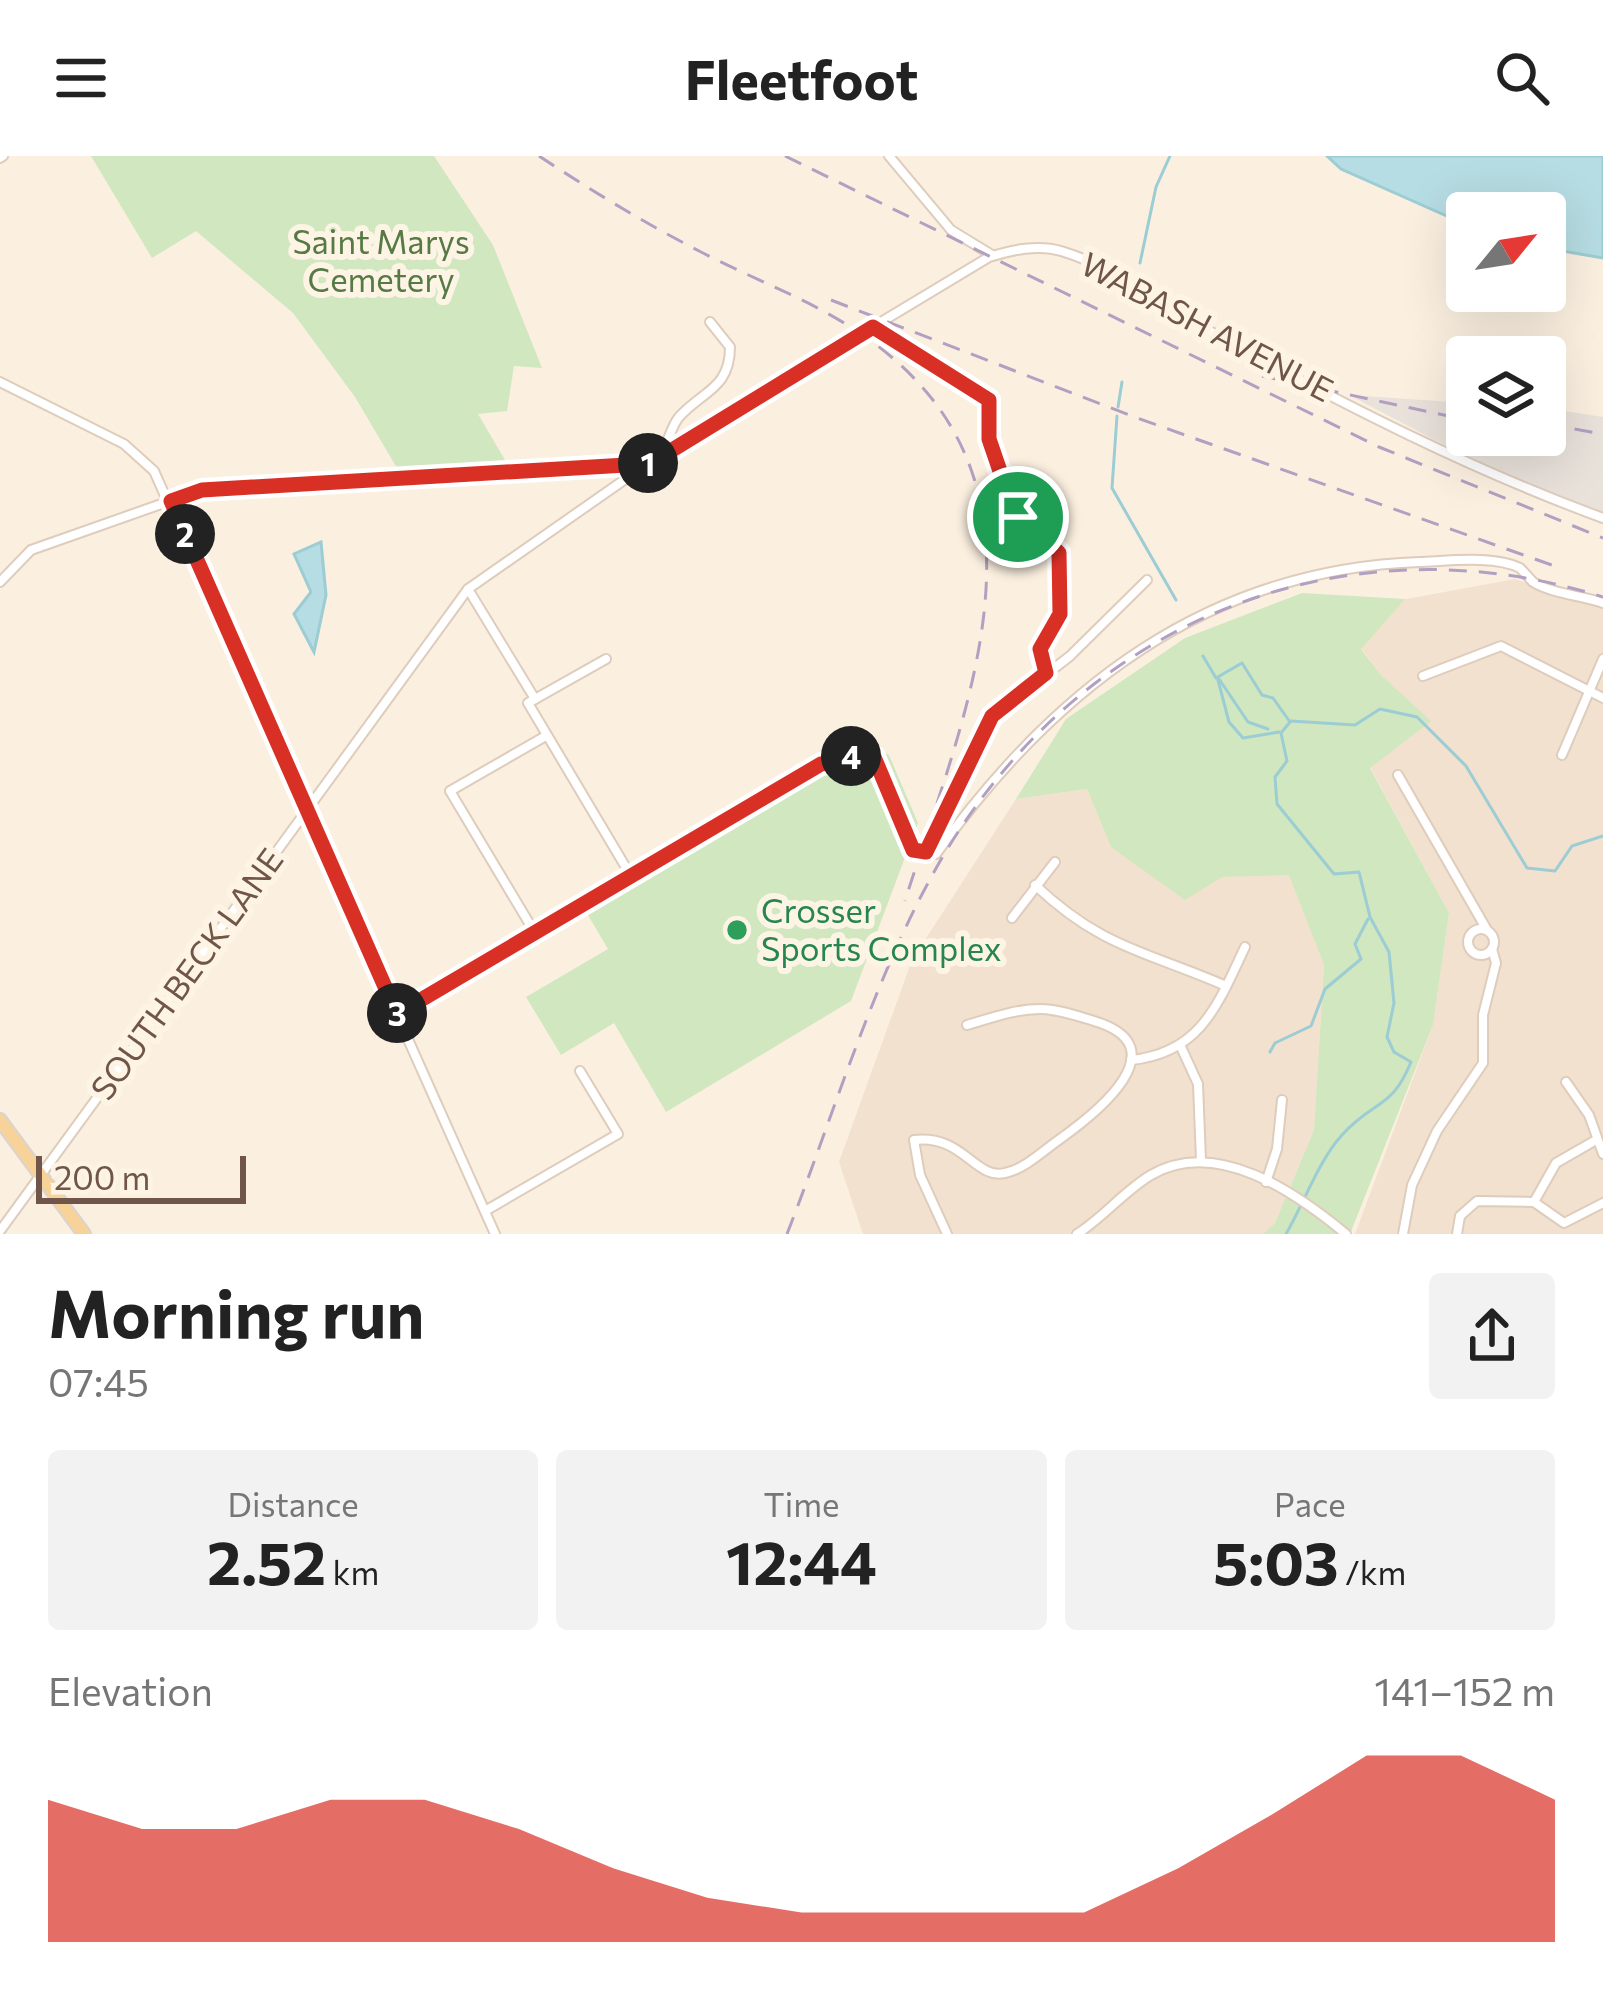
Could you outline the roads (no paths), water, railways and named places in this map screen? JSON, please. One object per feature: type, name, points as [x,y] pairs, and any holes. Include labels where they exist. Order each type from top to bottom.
[{"type":"main road","points":[[0,1120],[84,1234]]},
{"type":"street","points":[[889,156],[951,230],[993,256]]},
{"type":"street","name":"WABASH AVENUE","points":[[633,474],[993,256],[1046,248],[1101,265],[1220,337],[1518,487],[1603,518]]},
{"type":"street","points":[[657,457],[681,415],[717,389],[727,374],[730,347],[710,322]]},
{"type":"street","points":[[873,327],[989,400],[989,439],[1013,509],[1059,553],[1060,614],[1040,649],[1046,673]]},
{"type":"street","points":[[0,382],[124,444],[154,471],[495,1234]]},
{"type":"street","points":[[0,582],[32,550],[202,490],[626,465],[633,474]]},
{"type":"street","name":"SOUTH BECK LANE","points":[[0,1231],[468,589],[633,474]]},
{"type":"street","points":[[397,1014],[821,764],[874,757],[913,850],[936,854],[1013,754],[1082,691],[1170,632],[1258,592],[1352,568],[1436,561],[1520,568],[1534,583],[1603,602]]},
{"type":"street","points":[[926,852],[992,716],[1147,580]]},
{"type":"street","points":[[468,589],[535,699]]},
{"type":"street","points":[[1423,676],[1501,646],[1603,698]]},
{"type":"street","points":[[606,659],[528,703],[544,737],[631,876]]},
{"type":"street","points":[[1562,755],[1603,659]]},
{"type":"street","points":[[536,934],[450,791],[544,737]]},
{"type":"street","points":[[1399,775],[1494,939],[1496,963],[1483,1016],[1483,1063],[1437,1131],[1412,1185],[1403,1234]]},
{"type":"street","points":[[1012,918],[1055,862]]},
{"type":"street","points":[[1035,885],[1076,923],[1148,959],[1226,986]]},
{"type":"street","points":[[1487,930],[1472,934],[1469,946],[1477,954],[1492,950]]},
{"type":"street","points":[[1131,1060],[1181,1047],[1204,1028],[1245,947]]},
{"type":"street","points":[[946,1234],[920,1175],[914,1140],[941,1139],[987,1171],[1012,1171],[1104,1106],[1131,1060],[1129,1046],[1115,1030],[1060,1011],[1028,1010],[967,1025]]},
{"type":"street","points":[[1181,1047],[1198,1084],[1201,1162]]},
{"type":"street","points":[[485,1211],[618,1134],[580,1071]]},
{"type":"street","points":[[1566,1082],[1589,1114],[1603,1154]]},
{"type":"street","points":[[1266,1182],[1277,1149],[1282,1100]]},
{"type":"street","points":[[1534,1202],[1556,1163],[1595,1140]]},
{"type":"street","points":[[1077,1234],[1151,1175],[1201,1162],[1233,1166],[1266,1182],[1346,1234]]},
{"type":"street","points":[[1457,1234],[1460,1216],[1477,1201],[1534,1202],[1564,1223],[1603,1203]]},
{"type":"water","points":[[1327,156],[1603,156],[1603,258],[1566,252],[1566,192],[1446,192],[1446,216],[1341,169]]},
{"type":"water","points":[[321,542],[326,595],[314,652],[294,614],[311,592],[294,554]]},
{"type":"waterway","points":[[1140,263],[1156,187],[1170,156]]},
{"type":"waterway","points":[[1118,407],[1122,382]]},
{"type":"waterway","points":[[1117,416],[1112,488],[1176,600]]},
{"type":"waterway","points":[[1203,656],[1216,678],[1242,663],[1262,695],[1273,698],[1290,722],[1281,733],[1287,761],[1275,777],[1277,804],[1334,874],[1359,872],[1370,917],[1389,952],[1394,1003],[1387,1037],[1394,1052],[1411,1062],[1389,1097],[1334,1145],[1286,1234]]},
{"type":"waterway","points":[[1219,679],[1248,722],[1268,729]]},
{"type":"waterway","points":[[1218,680],[1229,722],[1243,738],[1279,732]]},
{"type":"waterway","points":[[1291,721],[1355,725],[1380,709],[1417,717],[1466,766],[1527,868],[1555,871],[1572,846],[1603,836]]},
{"type":"waterway","points":[[1270,1052],[1275,1043],[1311,1026],[1325,989],[1361,959],[1355,944],[1368,919]]},
{"type":"railway","points":[[539,156],[661,231],[849,326],[919,384],[963,449],[983,519],[986,593],[975,670],[905,901]]},
{"type":"railway","points":[[785,156],[1379,447],[1603,538]]},
{"type":"railway","points":[[831,300],[1137,418],[1563,569]]},
{"type":"railway","points":[[1262,376],[1446,415]]},
{"type":"railway","points":[[1566,428],[1603,434]]},
{"type":"railway","points":[[787,1234],[875,998],[939,863],[996,780],[1064,709],[1140,652],[1224,609],[1314,582],[1408,570],[1505,575],[1603,597]]},
{"type":"place","name":"Crosser Sports Complex","points":[[737,930]]},
{"type":"park label","name":"Saint Marys Cemetery","points":[[381,261]]}]
